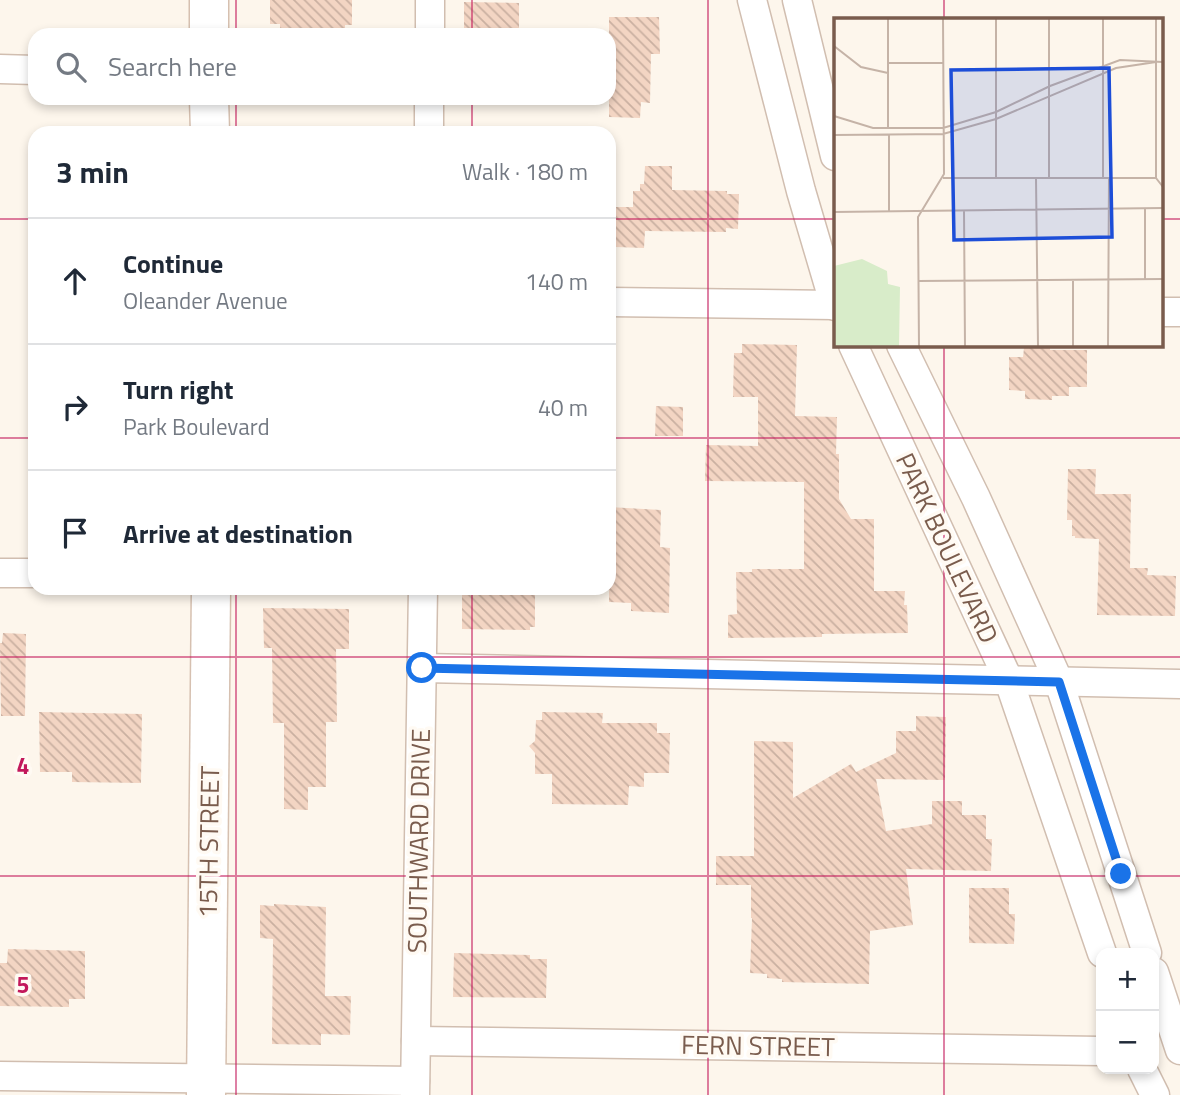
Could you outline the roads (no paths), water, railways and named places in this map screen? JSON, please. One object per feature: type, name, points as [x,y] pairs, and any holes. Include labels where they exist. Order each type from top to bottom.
[{"type":"main road","points":[[209,0],[209,28]]},
{"type":"main road","points":[[209,105],[209,126]]},
{"type":"main road","name":"15TH STREET","points":[[206,1087],[211,595]]},
{"type":"street","points":[[430,0],[430,28]]},
{"type":"street","points":[[752,0],[801,191],[834,302]]},
{"type":"street","points":[[797,0],[834,152]]},
{"type":"street","points":[[0,69],[28,70]]},
{"type":"street","points":[[429,105],[429,126]]},
{"type":"street","points":[[616,302],[834,305]]},
{"type":"street","points":[[1162,312],[1180,312]]},
{"type":"street","name":"PARK BOULEVARD","points":[[853,346],[1009,681],[1100,948]]},
{"type":"street","name":"PARK BOULEVARD","points":[[901,346],[976,498],[1059,682],[1145,948]]},
{"type":"street","points":[[0,573],[28,573]]},
{"type":"street","name":"SOUTHWARD DRIVE","points":[[415,1088],[423,595]]},
{"type":"street","points":[[422,668],[1180,684]]},
{"type":"street","points":[[1159,987],[1180,1051],[1159,1052]]},
{"type":"street","name":"FERN STREET","points":[[416,1041],[1096,1051]]},
{"type":"street","points":[[1144,1074],[1155,1095]]},
{"type":"street","points":[[0,1076],[206,1087],[415,1088]]}]
